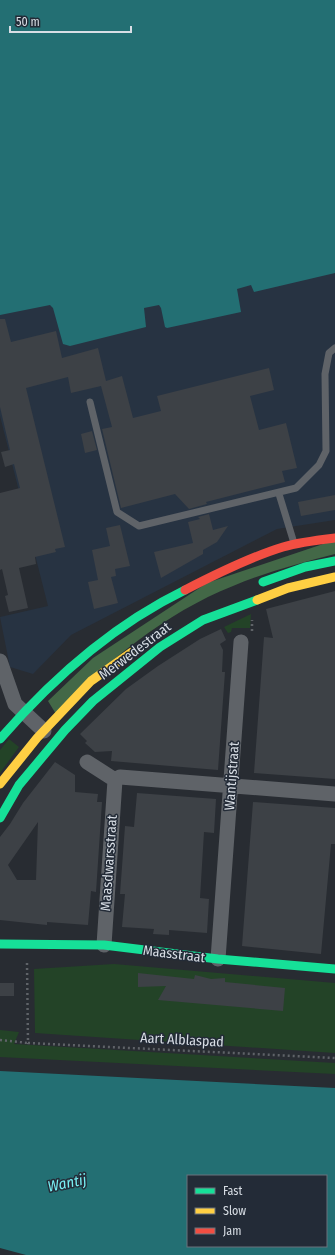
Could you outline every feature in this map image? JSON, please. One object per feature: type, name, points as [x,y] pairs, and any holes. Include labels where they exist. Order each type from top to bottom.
[{"type":"street","name":"Merwedestraat","points":[[0,739],[78,660],[150,608],[215,574],[287,546],[335,538]]},
{"type":"street","points":[[257,584],[304,567],[335,561]]},
{"type":"street","name":"Merwedestraat","points":[[0,818],[19,785],[65,730],[93,701],[160,647],[203,620],[253,600],[288,588],[335,577]]},
{"type":"street","name":"Wantijstraat","points":[[218,959],[232,785],[241,642]]},
{"type":"street","name":"Merwedestraat","points":[[0,784],[44,731],[91,681],[142,644]]},
{"type":"street","points":[[0,661],[15,704],[44,731]]},
{"type":"street","points":[[86,762],[115,780],[120,777],[335,794]]},
{"type":"street","name":"Maasdwarsstraat","points":[[104,945],[115,780]]},
{"type":"street","name":"Maasstraat","points":[[10,943],[104,945],[218,959],[335,969]]},
{"type":"lane","points":[[90,402],[117,512],[139,526],[279,494],[296,488],[319,465],[326,451],[325,374],[329,353],[335,348]]},
{"type":"lane","points":[[279,494],[295,545]]},
{"type":"path","points":[[241,642],[251,638],[253,600]]},
{"type":"path","points":[[10,943],[28,1043]]},
{"type":"path","name":"Aart Alblaspad","points":[[0,1040],[28,1043],[335,1058]]},
{"type":"shaded area","points":[[335,220],[335,520],[277,529],[71,635],[33,674],[10,667],[0,617],[48,606],[0,416],[0,311]]},
{"type":"green space","points":[[335,540],[335,554],[296,564],[245,581],[208,597],[184,610],[160,625],[116,658],[56,714],[48,701],[93,658],[207,583]]},
{"type":"green space","points":[[251,614],[250,628],[232,628],[231,632],[228,633],[224,627]]},
{"type":"green space","points":[[9,739],[19,747],[0,773],[0,750]]},
{"type":"green space","points":[[114,964],[335,983],[335,1053],[35,1033],[34,969]]},
{"type":"green space","points":[[0,1030],[19,1032],[14,1044],[335,1063],[335,1074],[0,1057]]},
{"type":"water","points":[[0,0],[335,0],[335,273],[254,292],[251,285],[237,289],[241,312],[167,328],[165,327],[159,305],[144,308],[146,327],[70,346],[63,344],[53,308],[50,305],[0,315]]},
{"type":"water","name":"Wantij","points":[[0,1071],[335,1088],[335,1255],[26,1255],[0,1248]]},
{"type":"building","points":[[0,319],[5,319],[11,342],[56,331],[62,358],[98,348],[106,381],[122,376],[133,418],[161,411],[157,396],[269,368],[274,390],[250,396],[259,430],[286,423],[297,468],[282,471],[285,482],[206,502],[207,504],[189,509],[175,494],[121,508],[102,429],[112,427],[101,386],[71,393],[68,377],[26,388],[65,547],[55,549],[56,552],[35,557],[36,564],[19,568],[28,608],[9,612],[5,596],[8,595],[2,569],[0,570],[0,493],[20,488],[14,464],[5,467],[1,452],[10,450],[0,407]]},
{"type":"building","points":[[92,431],[97,450],[85,453],[81,434]]},
{"type":"building","points":[[335,495],[335,510],[301,516],[298,502]]},
{"type":"building","points":[[209,514],[213,530],[228,526],[217,542],[203,550],[203,554],[161,578],[154,552],[193,543],[188,522],[200,519],[198,517]]},
{"type":"building","points":[[120,525],[130,566],[115,569],[116,576],[111,577],[118,603],[94,609],[88,582],[98,580],[92,550],[110,546],[106,528]]},
{"type":"building","points":[[335,591],[335,779],[254,773],[264,637],[273,638],[266,609]]},
{"type":"building","points":[[221,629],[226,640],[220,644],[223,650],[222,672],[225,672],[218,770],[111,761],[112,751],[95,752],[85,743],[87,741],[80,734],[126,689],[200,639]]},
{"type":"building","points":[[55,762],[75,775],[75,792],[98,794],[97,802],[102,802],[96,892],[91,891],[88,925],[47,922],[47,925],[0,920],[0,837],[23,803]],"holes":[[[38,822],[36,880],[17,880],[8,865]]]},
{"type":"building","points":[[137,793],[216,799],[214,833],[204,832],[200,898],[209,899],[207,933],[169,930],[169,935],[153,934],[154,929],[122,927],[125,894],[120,894],[125,826],[134,827]]},
{"type":"building","points":[[253,802],[335,808],[335,844],[331,844],[321,954],[242,946]]},
{"type":"building","points":[[138,973],[194,979],[195,975],[211,979],[225,978],[225,982],[285,988],[283,1011],[158,1000],[166,986],[138,987]]},
{"type":"building","points":[[0,983],[14,983],[14,996],[0,996]]},
{"type":"traffic: fast","points":[[263,582],[305,567],[335,561]]},
{"type":"traffic: fast","points":[[0,739],[41,695],[85,655],[133,620],[185,590]]},
{"type":"traffic: fast","points":[[0,818],[19,785],[65,730],[93,701],[160,647],[203,620],[257,600]]},
{"type":"traffic: fast","points":[[0,944],[104,945],[218,959],[335,969]]},
{"type":"traffic: slow","points":[[257,600],[288,588],[335,577]]},
{"type":"traffic: slow","points":[[0,784],[37,738],[91,681],[132,652]]},
{"type":"traffic: jam","points":[[185,590],[233,566],[271,551],[309,541],[335,538]]}]
